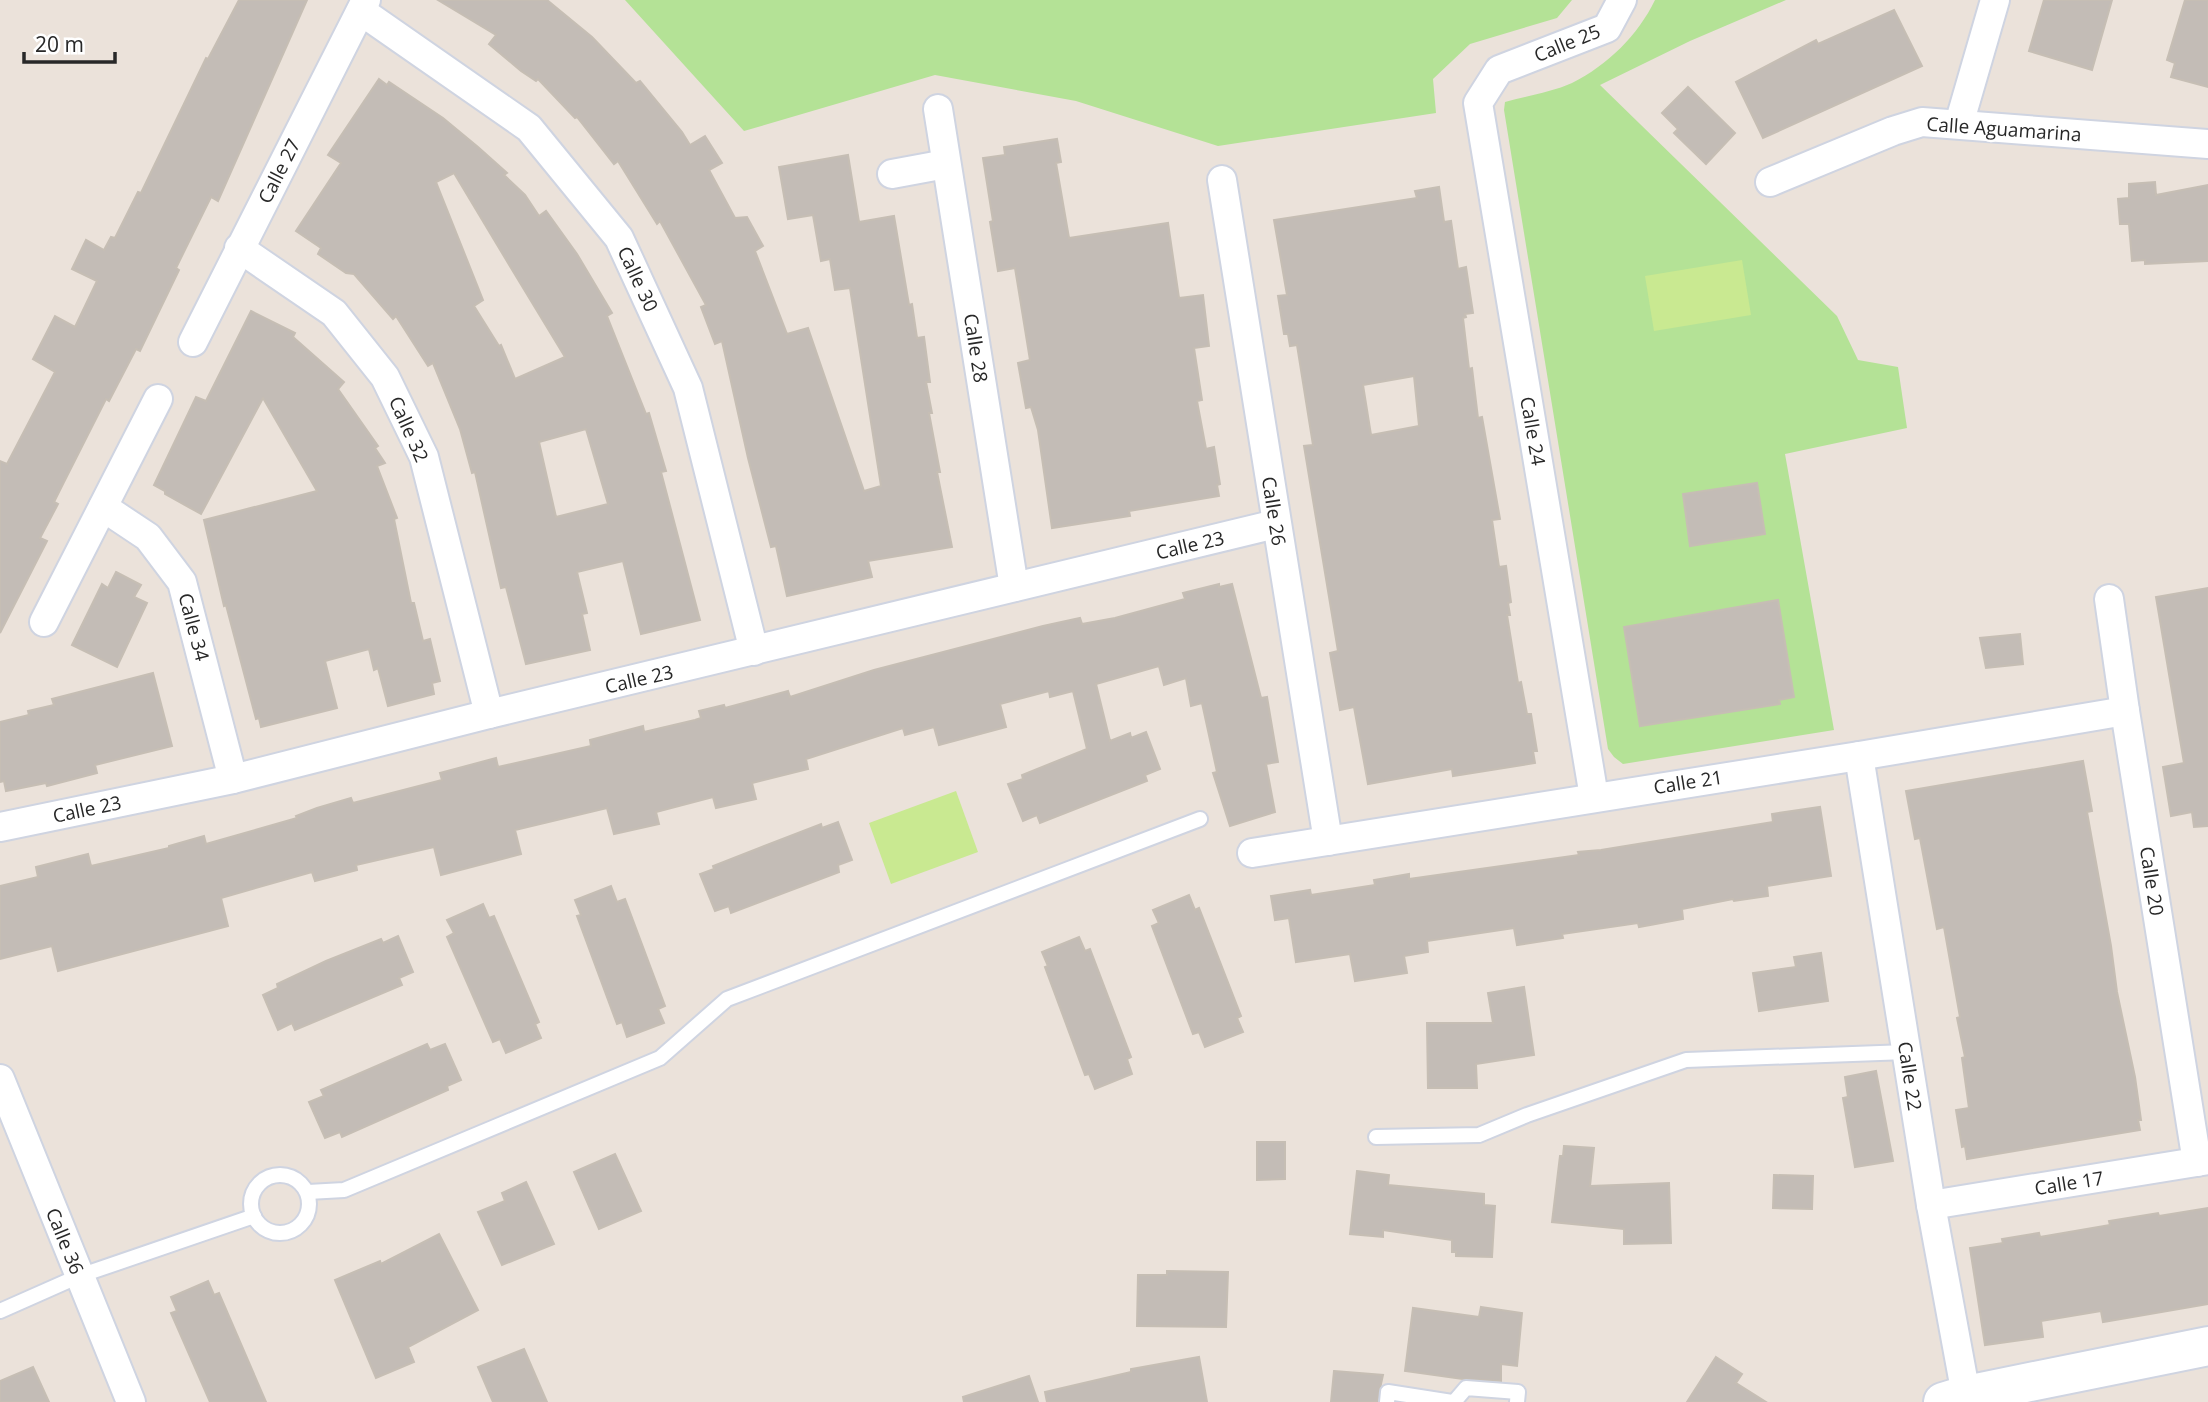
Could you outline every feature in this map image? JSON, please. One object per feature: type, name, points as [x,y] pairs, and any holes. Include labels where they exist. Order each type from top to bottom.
[{"type":"street","name":"Calle 25","points":[[1499,70],[1606,28],[1622,0]]},
{"type":"street","points":[[1959,124],[1995,0]]},
{"type":"street","name":"Calle 27","points":[[192,342],[363,5]]},
{"type":"street","name":"Calle 30","points":[[363,5],[530,128],[619,238],[688,388],[754,652]]},
{"type":"street","name":"Calle 24","points":[[1499,70],[1478,103],[1594,797]]},
{"type":"street","name":"Calle 28","points":[[938,108],[1014,587]]},
{"type":"street","name":"Calle Aguamarina","points":[[1770,183],[1893,131],[1922,122],[2208,144]]},
{"type":"street","points":[[892,174],[946,164]]},
{"type":"street","name":"Calle 26","points":[[1222,180],[1328,841]]},
{"type":"street","name":"Calle 32","points":[[239,248],[334,313],[385,377],[424,457],[489,714]]},
{"type":"street","points":[[44,622],[158,399]]},
{"type":"street","name":"Calle 34","points":[[103,507],[148,537],[182,582],[233,779]]},
{"type":"street","name":"Calle 23","points":[[0,827],[233,779],[489,714],[1276,524]]},
{"type":"street","name":"Calle 20","points":[[2109,599],[2125,711],[2203,1161]]},
{"type":"street","name":"Calle 21","points":[[1252,853],[2125,711]]},
{"type":"street","name":"Calle 22","points":[[1858,756],[1931,1205],[1955,1399]]},
{"type":"street","name":"Calle 36","points":[[0,1079],[131,1402]]},
{"type":"street","name":"Calle 17","points":[[1931,1205],[2203,1161]]},
{"type":"street","points":[[1955,1399],[2208,1346]]},
{"type":"lane","points":[[308,1192],[344,1190],[660,1058],[727,999],[1200,819]]},
{"type":"lane","points":[[1376,1137],[1479,1135],[1527,1115],[1686,1060],[1907,1052]]},
{"type":"lane","points":[[280,1174],[291,1176],[308,1192],[308,1215],[302,1224],[292,1231],[281,1234],[270,1232],[260,1225],[254,1216],[251,1205],[253,1193],[259,1183],[269,1177],[280,1174]]},
{"type":"lane","points":[[0,1311],[79,1276],[254,1216]]},
{"type":"lane","points":[[1387,1402],[1388,1392],[1453,1402],[1466,1388],[1518,1392],[1517,1402]]},
{"type":"green space","points":[[625,0],[1572,0],[1557,18],[1470,44],[1433,79],[1436,113],[1218,146],[1076,101],[935,75],[744,131]]},
{"type":"green space","points":[[1655,0],[1786,0],[1690,41],[1600,85],[1837,316],[1858,360],[1898,367],[1907,428],[1785,454],[1834,730],[1623,764],[1608,749],[1504,110],[1505,102],[1572,83],[1598,67],[1631,37]]},
{"type":"green space","points":[[1742,260],[1751,315],[1654,331],[1645,276]]},
{"type":"green space","points":[[956,791],[978,852],[891,884],[869,823]]},
{"type":"building","points":[[239,0],[307,0],[218,201],[211,197],[140,351],[136,349],[109,401],[106,399],[54,502],[58,504],[40,538],[47,541],[0,633],[0,461],[7,464],[55,372],[33,359],[55,316],[75,327],[97,281],[72,269],[86,240],[104,250],[111,237],[115,238],[138,192],[141,193],[206,58],[208,59]]},
{"type":"building","points":[[438,0],[547,0],[592,37],[636,83],[640,81],[690,145],[705,136],[722,163],[709,170],[735,218],[747,217],[763,246],[755,251],[787,334],[808,328],[864,491],[881,486],[850,288],[835,290],[830,259],[821,261],[813,215],[788,219],[779,167],[848,155],[859,222],[894,216],[917,338],[924,337],[930,382],[926,382],[932,413],[929,413],[952,547],[868,561],[872,577],[787,596],[776,546],[771,547],[748,458],[722,341],[715,344],[701,307],[706,305],[660,221],[657,224],[618,161],[614,164],[577,117],[575,118],[538,79],[536,81],[521,71],[489,44],[496,35]]},
{"type":"building","points":[[2044,0],[2112,0],[2092,70],[2029,51]]},
{"type":"building","points":[[2185,0],[2208,0],[2208,87],[2171,77],[2175,63],[2167,60]]},
{"type":"building","points":[[1894,10],[1922,66],[1763,138],[1736,82],[1816,40],[1818,44]]},
{"type":"building","points":[[379,79],[387,85],[389,82],[443,118],[507,173],[504,175],[525,195],[539,216],[546,211],[577,254],[612,313],[607,316],[646,414],[649,413],[666,471],[661,472],[700,620],[641,634],[623,561],[577,572],[587,613],[582,614],[590,650],[526,664],[506,587],[501,588],[475,472],[472,473],[460,429],[433,363],[428,366],[396,316],[393,319],[354,274],[346,273],[318,254],[321,248],[296,231],[341,163],[328,155]],"holes":[[[454,173],[511,268],[565,357],[515,379],[501,345],[499,346],[474,306],[483,300],[436,182]],[[586,429],[608,504],[556,517],[539,442]]]},
{"type":"building","points":[[1688,87],[1735,133],[1706,164],[1674,133],[1678,129],[1662,113]]},
{"type":"building","points":[[1057,139],[1061,162],[1056,163],[1069,238],[1168,223],[1179,298],[1203,295],[1209,346],[1194,348],[1202,400],[1197,401],[1206,449],[1214,447],[1220,484],[1217,485],[1219,496],[1129,511],[1130,516],[1052,528],[1038,430],[1031,407],[1026,408],[1018,363],[1030,360],[1015,268],[998,271],[983,158],[1005,155],[1004,147]]},
{"type":"building","points":[[2155,182],[2156,195],[2208,185],[2208,261],[2145,264],[2145,260],[2132,261],[2129,224],[2120,224],[2118,199],[2129,198],[2129,184]]},
{"type":"building","points":[[1439,187],[1444,222],[1451,221],[1458,269],[1466,267],[1473,313],[1465,314],[1466,317],[1463,318],[1469,369],[1472,368],[1478,418],[1482,417],[1500,519],[1492,520],[1499,567],[1506,566],[1511,602],[1508,603],[1510,615],[1507,615],[1518,683],[1521,682],[1527,714],[1531,714],[1537,751],[1533,751],[1535,763],[1453,776],[1452,769],[1368,784],[1354,707],[1340,710],[1330,653],[1338,651],[1304,446],[1313,445],[1297,345],[1290,346],[1288,334],[1284,334],[1278,296],[1287,295],[1274,220],[1417,198],[1415,191]],"holes":[[[1414,376],[1419,426],[1371,435],[1363,385]]]},
{"type":"building","points":[[251,311],[295,333],[293,337],[344,382],[338,389],[378,446],[375,448],[385,463],[377,466],[397,518],[394,519],[411,603],[414,603],[423,641],[430,639],[440,681],[432,683],[434,694],[388,706],[378,668],[374,670],[369,649],[325,661],[337,708],[261,727],[259,718],[256,719],[226,605],[224,606],[204,520],[317,491],[263,398],[201,514],[154,485],[196,397],[206,401]]},
{"type":"building","points":[[1757,483],[1765,534],[1690,546],[1683,494]]},
{"type":"building","points":[[116,572],[141,585],[134,597],[147,603],[117,667],[72,645],[102,584],[108,588]]},
{"type":"building","points":[[1219,584],[1219,587],[1232,584],[1261,698],[1267,697],[1278,762],[1266,764],[1275,812],[1230,826],[1213,773],[1217,772],[1202,703],[1191,706],[1186,678],[1164,685],[1159,666],[1096,684],[1110,741],[1130,733],[1131,738],[1146,732],[1160,769],[1145,775],[1147,781],[1040,823],[1037,815],[1023,821],[1008,784],[1023,779],[1022,775],[1087,749],[1073,691],[1050,697],[1049,691],[1000,704],[1006,727],[939,745],[934,727],[905,735],[903,728],[806,759],[808,769],[752,783],[756,799],[716,808],[713,797],[656,812],[659,824],[614,834],[607,808],[515,830],[521,854],[441,875],[434,847],[356,865],[357,870],[315,881],[312,872],[221,898],[228,926],[58,971],[52,946],[0,959],[0,886],[38,877],[36,867],[88,854],[91,866],[169,848],[204,836],[206,844],[297,818],[296,816],[317,808],[351,798],[353,803],[442,780],[440,773],[496,758],[498,767],[591,746],[590,740],[643,726],[644,732],[695,720],[701,718],[699,711],[724,705],[725,708],[788,691],[790,697],[874,670],[1043,626],[1080,618],[1082,624],[1115,618],[1185,599],[1183,593]]},
{"type":"building","points":[[2208,588],[2208,826],[2194,827],[2192,812],[2171,816],[2163,767],[2184,763],[2156,597]]},
{"type":"building","points":[[1778,600],[1794,697],[1779,700],[1780,704],[1640,726],[1624,627]]},
{"type":"building","points":[[2020,634],[2023,664],[1986,668],[1980,638]]},
{"type":"building","points":[[153,673],[172,746],[95,765],[97,773],[47,786],[46,783],[6,791],[4,781],[0,782],[0,722],[54,705],[52,699]]},
{"type":"building","points":[[2083,761],[2092,811],[2087,812],[2117,992],[2135,1077],[2140,1130],[1967,1159],[1965,1146],[1962,1147],[1956,1110],[1969,1108],[1962,1058],[1965,1057],[1957,1018],[1960,1017],[1944,927],[1937,929],[1920,838],[1915,839],[1906,791]]},
{"type":"building","points":[[1820,807],[1831,876],[1767,886],[1768,896],[1733,899],[1682,909],[1683,919],[1639,927],[1638,923],[1562,934],[1563,938],[1517,945],[1514,928],[1427,941],[1428,952],[1404,956],[1407,973],[1355,981],[1350,954],[1296,962],[1289,918],[1275,920],[1271,896],[1310,890],[1311,895],[1375,885],[1374,880],[1409,874],[1409,879],[1579,855],[1578,852],[1773,822],[1772,814]]},
{"type":"building","points":[[838,822],[852,860],[838,865],[839,872],[731,913],[729,906],[715,911],[700,874],[714,869],[713,866],[821,824],[822,828]]},
{"type":"building","points":[[611,886],[617,902],[625,899],[665,1006],[658,1009],[664,1023],[627,1037],[622,1022],[617,1024],[577,916],[581,915],[575,900]]},
{"type":"building","points":[[1189,895],[1195,910],[1199,908],[1241,1016],[1237,1018],[1243,1032],[1205,1047],[1199,1032],[1193,1034],[1152,926],[1159,923],[1153,910]]},
{"type":"building","points":[[483,904],[489,918],[494,916],[539,1022],[535,1024],[541,1038],[506,1053],[500,1039],[493,1042],[447,937],[454,933],[447,920]]},
{"type":"building","points":[[398,936],[413,972],[399,978],[402,985],[295,1030],[292,1023],[278,1030],[263,995],[278,988],[277,984],[381,939],[383,943]]},
{"type":"building","points":[[1079,937],[1085,951],[1090,949],[1131,1057],[1127,1059],[1132,1074],[1095,1089],[1089,1074],[1085,1075],[1045,967],[1048,966],[1042,952]]},
{"type":"building","points":[[1821,953],[1828,1001],[1759,1011],[1753,973],[1796,967],[1794,957]]},
{"type":"building","points":[[1524,987],[1534,1055],[1476,1064],[1477,1088],[1428,1088],[1427,1023],[1493,1023],[1488,993]]},
{"type":"building","points":[[427,1044],[430,1050],[445,1044],[461,1080],[447,1086],[448,1090],[342,1137],[340,1132],[325,1138],[309,1102],[324,1096],[321,1090]]},
{"type":"building","points":[[1876,1071],[1893,1161],[1855,1167],[1843,1098],[1848,1097],[1845,1077]]},
{"type":"building","points":[[1257,1142],[1285,1142],[1285,1179],[1257,1180]]},
{"type":"building","points":[[1564,1146],[1594,1148],[1590,1186],[1669,1183],[1671,1243],[1624,1244],[1624,1229],[1552,1222],[1560,1156],[1563,1156]]},
{"type":"building","points":[[615,1154],[641,1211],[599,1229],[574,1172]]},
{"type":"building","points":[[1357,1171],[1389,1175],[1388,1185],[1484,1194],[1484,1205],[1495,1206],[1492,1257],[1456,1256],[1456,1252],[1452,1252],[1452,1240],[1383,1230],[1383,1237],[1350,1234]]},
{"type":"building","points":[[1774,1175],[1813,1176],[1812,1209],[1773,1208]]},
{"type":"building","points":[[526,1182],[554,1244],[502,1265],[478,1212],[505,1201],[502,1193]]},
{"type":"building","points":[[2208,1208],[2208,1304],[2103,1322],[2101,1311],[2041,1321],[2043,1337],[1985,1345],[1970,1248],[2003,1243],[2002,1239],[2039,1233],[2040,1237],[2110,1225],[2109,1221]]},
{"type":"building","points":[[439,1234],[478,1310],[408,1347],[414,1362],[376,1378],[335,1280],[380,1261],[381,1264]]},
{"type":"building","points":[[1167,1271],[1228,1272],[1226,1327],[1137,1326],[1138,1275],[1167,1275]]},
{"type":"building","points":[[208,1281],[214,1295],[219,1293],[266,1402],[210,1402],[171,1313],[177,1311],[171,1297]]},
{"type":"building","points":[[1481,1307],[1522,1313],[1517,1366],[1501,1364],[1501,1381],[1405,1371],[1413,1308],[1479,1317]]},
{"type":"building","points":[[524,1349],[547,1402],[493,1402],[478,1367]]},
{"type":"building","points":[[1199,1357],[1207,1402],[1047,1402],[1045,1392],[1131,1372],[1131,1369]]},
{"type":"building","points":[[1716,1357],[1742,1374],[1736,1383],[1766,1402],[1687,1402]]},
{"type":"building","points":[[33,1367],[49,1402],[0,1402],[0,1381]]},
{"type":"building","points":[[1334,1371],[1383,1375],[1377,1402],[1331,1402]]},
{"type":"building","points":[[1029,1376],[1038,1402],[964,1402],[963,1397]]}]
